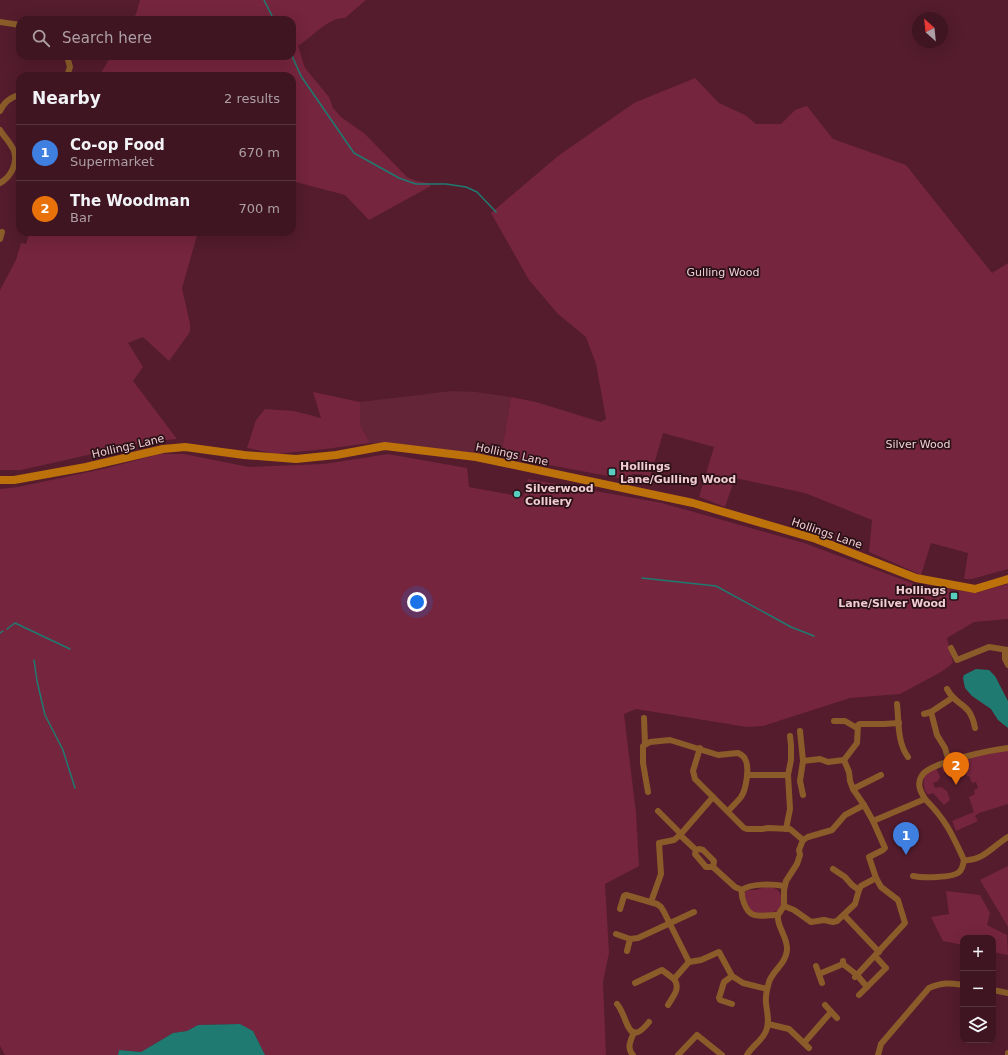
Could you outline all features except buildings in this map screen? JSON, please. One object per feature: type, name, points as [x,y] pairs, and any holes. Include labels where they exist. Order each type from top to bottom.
[{"type":"street","points":[[0,22],[16,24]]},
{"type":"street","points":[[68,60],[70,66],[68,72]]},
{"type":"street","points":[[0,110],[8,100],[16,97]]},
{"type":"street","points":[[0,130],[14,151],[15,159],[12,170],[0,183]]},
{"type":"street","points":[[0,239],[2,232]]},
{"type":"street","name":"Hollings Lane","points":[[0,480],[14,480],[86,467],[176,447],[296,459],[336,455],[385,446],[476,456],[693,502],[816,539],[916,578],[975,589],[1008,579]]},
{"type":"street","points":[[985,640],[987,648]]},
{"type":"street","points":[[951,648],[957,660],[987,648],[992,647],[1006,650],[1005,659],[1008,665]]},
{"type":"street","points":[[947,689],[952,698],[963,704],[970,711],[975,728]]},
{"type":"street","points":[[924,714],[931,712],[952,698]]},
{"type":"street","points":[[896,704],[900,738],[904,752],[908,757]]},
{"type":"street","points":[[931,712],[937,735],[945,748],[950,762]]},
{"type":"street","points":[[644,718],[645,744],[643,746],[643,754],[648,792]]},
{"type":"street","points":[[834,721],[845,720],[857,728]]},
{"type":"street","points":[[803,761],[820,759],[828,762],[844,760],[857,743],[857,728],[860,724],[884,724],[899,722]]},
{"type":"street","points":[[800,731],[803,761],[800,781],[803,795]]},
{"type":"street","points":[[786,829],[790,809],[788,775],[791,745],[790,736]]},
{"type":"street","points":[[645,744],[670,740],[700,748],[718,755],[738,753],[745,759],[747,775],[746,784],[741,797],[728,811]]},
{"type":"street","points":[[700,748],[693,771],[694,779],[747,829],[786,829],[791,830],[803,840]]},
{"type":"street","points":[[913,876],[955,875],[962,869],[964,860],[950,830],[921,792],[919,786],[922,775],[927,770],[950,762],[988,751],[1008,748]]},
{"type":"street","points":[[844,760],[849,772],[853,789],[873,821],[884,848],[883,850],[869,857],[876,878],[881,887],[898,900],[905,924],[856,976]]},
{"type":"street","points":[[747,775],[788,775]]},
{"type":"street","points":[[853,789],[882,775]]},
{"type":"street","points":[[651,902],[661,874],[658,845],[661,842],[674,840],[681,835],[713,797]]},
{"type":"street","points":[[873,821],[925,799]]},
{"type":"street","points":[[747,1055],[763,1036],[768,1024],[768,1011],[765,997],[767,989],[772,976],[783,963],[787,950],[785,935],[779,922],[778,914],[784,906],[784,886],[797,864],[800,855],[799,850],[803,840],[808,837],[832,830],[845,815],[864,805]]},
{"type":"street","points":[[658,811],[696,850],[696,856],[706,867],[713,867],[730,883],[742,890]]},
{"type":"street","points":[[964,860],[983,855],[1008,837]]},
{"type":"street","points":[[696,850],[702,849],[714,862],[713,867]]},
{"type":"street","points":[[833,869],[845,877],[859,890]]},
{"type":"street","points":[[784,906],[794,910],[811,922],[824,920],[833,922],[837,921],[855,904],[859,890],[865,884],[876,878]]},
{"type":"street","points":[[742,890],[748,887],[766,884],[784,886]]},
{"type":"street","points":[[742,890],[741,896],[746,908],[754,916],[778,914]]},
{"type":"street","points":[[620,909],[624,896],[626,895],[651,902],[661,907],[689,962]]},
{"type":"street","points":[[616,934],[630,939],[638,938],[694,912]]},
{"type":"street","points":[[844,915],[877,954],[886,968],[859,995]]},
{"type":"street","points":[[627,951],[630,939]]},
{"type":"street","points":[[674,979],[689,962],[701,960],[719,952],[732,976],[743,983],[767,989]]},
{"type":"street","points":[[819,974],[843,963],[868,987]]},
{"type":"street","points":[[816,966],[822,983]]},
{"type":"street","points":[[635,983],[663,970],[674,979],[677,984],[677,991],[668,1005]]},
{"type":"street","points":[[732,976],[724,982],[719,998],[720,1000],[732,1004]]},
{"type":"street","points":[[878,1055],[881,1044],[929,988],[939,984],[948,983],[960,985]]},
{"type":"street","points":[[996,991],[1008,993]]},
{"type":"street","points":[[617,1004],[622,1009],[629,1030],[634,1032],[641,1031],[650,1022]]},
{"type":"street","points":[[826,1005],[837,1018]]},
{"type":"street","points":[[768,1024],[789,1029],[807,1046],[831,1012]]},
{"type":"street","points":[[633,1055],[629,1051],[629,1047],[634,1032]]},
{"type":"street","points":[[678,1055],[697,1034],[722,1055]]},
{"type":"shaded area","points":[[452,391],[476,392],[511,397],[501,456],[370,443],[360,426],[360,402]]},
{"type":"shaded area","points":[[976,669],[989,670],[995,676],[1008,701],[1008,728],[998,720],[991,709],[972,696],[965,688],[963,678],[964,675]]},
{"type":"shaded area","points":[[240,1024],[253,1031],[265,1055],[118,1055],[119,1050],[141,1052],[173,1033],[187,1031],[198,1025]]},
{"type":"green space","points":[[140,0],[366,0],[345,18],[327,24],[298,46],[305,68],[329,97],[333,108],[341,117],[365,134],[407,177],[428,183],[431,186],[369,220],[345,195],[296,182],[296,72],[101,72],[109,60],[296,60],[296,16],[135,16]]},
{"type":"green space","name":"Gulling Wood","points":[[695,78],[719,103],[745,115],[756,124],[781,124],[795,110],[807,106],[833,139],[906,165],[992,273],[1008,263],[1008,569],[972,579],[964,579],[968,553],[931,543],[921,575],[869,552],[872,520],[805,493],[735,478],[725,507],[699,497],[714,447],[663,433],[650,478],[642,474],[632,474],[629,480],[501,456],[511,397],[536,402],[601,422],[606,419],[596,364],[586,337],[558,314],[529,280],[491,213],[558,156],[634,103]]},
{"type":"green space","points":[[29,236],[197,236],[182,288],[190,324],[190,332],[169,361],[143,337],[128,343],[143,367],[133,381],[177,439],[146,442],[21,470],[0,470],[0,290],[16,260],[21,243],[26,244]]},
{"type":"green space","points":[[313,392],[360,402],[360,425],[370,443],[276,454],[247,448],[256,420],[265,409],[294,411],[321,418]]},
{"type":"green space","points":[[160,454],[184,454],[249,467],[324,464],[388,454],[467,468],[469,487],[523,497],[528,479],[662,503],[804,543],[917,585],[976,593],[1008,584],[1008,619],[974,622],[947,638],[953,663],[941,672],[900,694],[850,698],[763,726],[747,727],[636,709],[624,714],[636,813],[639,866],[605,884],[609,953],[603,982],[606,1055],[265,1055],[253,1031],[239,1024],[198,1025],[187,1031],[173,1033],[141,1052],[119,1050],[118,1055],[5,1055],[0,1046],[0,489],[18,487],[107,468]]},
{"type":"green space","points":[[1008,748],[1008,804],[979,813],[975,816],[978,821],[956,831],[952,821],[974,812],[969,797],[975,794],[974,790],[978,788],[976,782],[972,783],[969,776],[967,776],[963,766],[957,768],[958,772],[953,774],[951,769],[943,773],[941,765]]},
{"type":"green space","points":[[936,768],[940,777],[938,781],[933,783],[935,788],[941,787],[947,791],[950,800],[944,805],[933,793],[928,795],[924,786],[927,770]]},
{"type":"green space","points":[[1008,866],[1008,927],[980,880]]},
{"type":"green space","points":[[765,887],[777,889],[779,891],[782,900],[781,906],[777,911],[770,913],[762,914],[752,912],[745,898],[745,893],[747,890],[756,890]]},
{"type":"green space","points":[[946,891],[980,895],[990,913],[987,925],[1007,935],[1008,955],[996,953],[996,935],[960,935],[960,944],[943,941],[931,917],[949,914]]},
{"type":"waterway","points":[[264,0],[272,16]]},
{"type":"waterway","points":[[294,60],[301,76],[354,153],[399,178],[416,184],[446,184],[466,187],[477,192],[496,212]]},
{"type":"waterway","points":[[642,578],[716,586],[791,627],[814,636]]},
{"type":"waterway","points":[[7,629],[15,623],[70,649]]},
{"type":"waterway","points":[[34,660],[45,715],[63,750],[75,788]]},
{"type":"place","name":"Hollings Lane/Gulling Wood","points":[[612,472]]},
{"type":"place","name":"Silverwood Colliery","points":[[517,494]]},
{"type":"place","name":"Hollings Lane/Silver Wood","points":[[954,596]]},
{"type":"place","name":"The Woodman","points":[[956,785]]},
{"type":"place","name":"Co-op Food","points":[[906,855]]},
{"type":"park label","name":"Silver Wood","points":[[918,444]]}]
